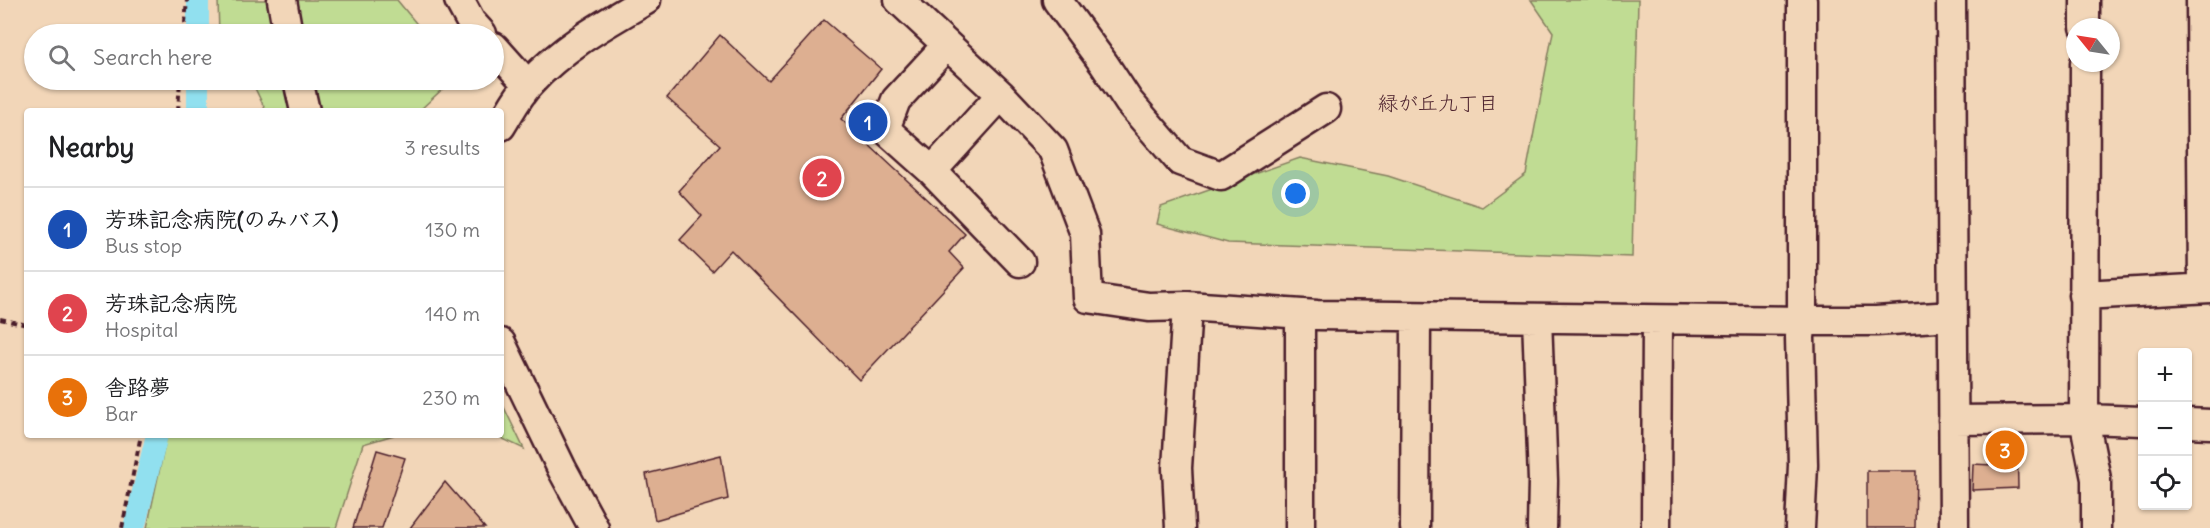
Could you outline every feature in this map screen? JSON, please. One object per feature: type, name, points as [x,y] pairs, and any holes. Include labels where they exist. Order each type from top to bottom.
[{"type":"street","points":[[282,0],[286,24]]},
{"type":"street","points":[[459,0],[473,24]]},
{"type":"street","points":[[504,121],[528,85],[556,57],[586,34],[646,0]]},
{"type":"street","points":[[899,0],[1001,95],[1053,150],[1085,234],[1088,298],[1149,307],[1187,306],[1300,314],[1802,321],[1876,321],[1952,315]]},
{"type":"street","points":[[1057,0],[1130,102],[1180,161],[1221,176],[1326,109]]},
{"type":"street","points":[[1800,528],[1803,465],[1800,337],[1802,321],[1802,0]]},
{"type":"street","points":[[1951,0],[1954,528]]},
{"type":"street","points":[[2085,0],[2085,18]]},
{"type":"street","points":[[2083,295],[2207,288],[2201,0]]},
{"type":"street","points":[[946,46],[896,100],[885,129],[932,171],[1020,262]]},
{"type":"street","points":[[504,58],[528,85]]},
{"type":"street","points":[[2085,72],[2084,419],[2096,479],[2096,528]]},
{"type":"street","points":[[300,90],[304,108]]},
{"type":"street","points":[[932,171],[1001,95]]},
{"type":"street","points":[[1180,528],[1177,468],[1187,306]]},
{"type":"street","points":[[1300,314],[1300,528]]},
{"type":"street","points":[[1415,528],[1416,316]]},
{"type":"street","points":[[1537,318],[1543,482],[1542,528]]},
{"type":"street","points":[[1656,528],[1658,320]]},
{"type":"street","points":[[504,349],[562,469],[594,528]]},
{"type":"street","points":[[1953,420],[2138,421]]},
{"type":"street","points":[[2192,423],[2210,424]]},
{"type":"path","points":[[185,24],[187,0]]},
{"type":"path","points":[[178,108],[179,90]]},
{"type":"path","points":[[0,319],[24,324]]},
{"type":"path","points":[[122,528],[140,438]]},
{"type":"green space","points":[[218,0],[397,0],[417,24],[219,24]]},
{"type":"green space","points":[[1531,0],[1638,0],[1632,257],[1228,243],[1157,224],[1161,207],[1300,158],[1388,176],[1482,207],[1526,174],[1553,32]]},
{"type":"green space","points":[[256,90],[441,90],[422,108],[265,108]]},
{"type":"green space","points":[[504,407],[524,449],[501,438],[504,438]]},
{"type":"green space","points":[[166,438],[384,438],[363,444],[336,528],[147,528]]},
{"type":"building","points":[[824,20],[881,69],[841,119],[965,234],[949,252],[964,268],[859,380],[731,250],[712,271],[680,240],[702,216],[679,191],[720,145],[667,98],[720,35],[769,81]]},
{"type":"building","points":[[1993,436],[2017,436],[2018,488],[1972,490],[1973,464],[1992,465]]},
{"type":"building","points":[[377,450],[405,458],[382,528],[353,528]]},
{"type":"building","points":[[721,455],[728,499],[655,520],[646,474]]},
{"type":"building","points":[[1867,471],[1916,471],[1915,528],[1867,528]]},
{"type":"building","points":[[445,482],[485,528],[410,528]]},
{"type":"waterway","points":[[198,0],[198,24]]},
{"type":"waterway","points":[[198,90],[198,108]]},
{"type":"waterway","points":[[134,528],[156,438]]},
{"type":"place","name":"芳珠記念病院(のみバス)","points":[[868,122]]},
{"type":"place","name":"芳珠記念病院","points":[[822,178]]},
{"type":"place","name":"舎路夢","points":[[2005,450]]},
{"type":"district","name":"緑が丘九丁目","points":[[1438,103]]}]
